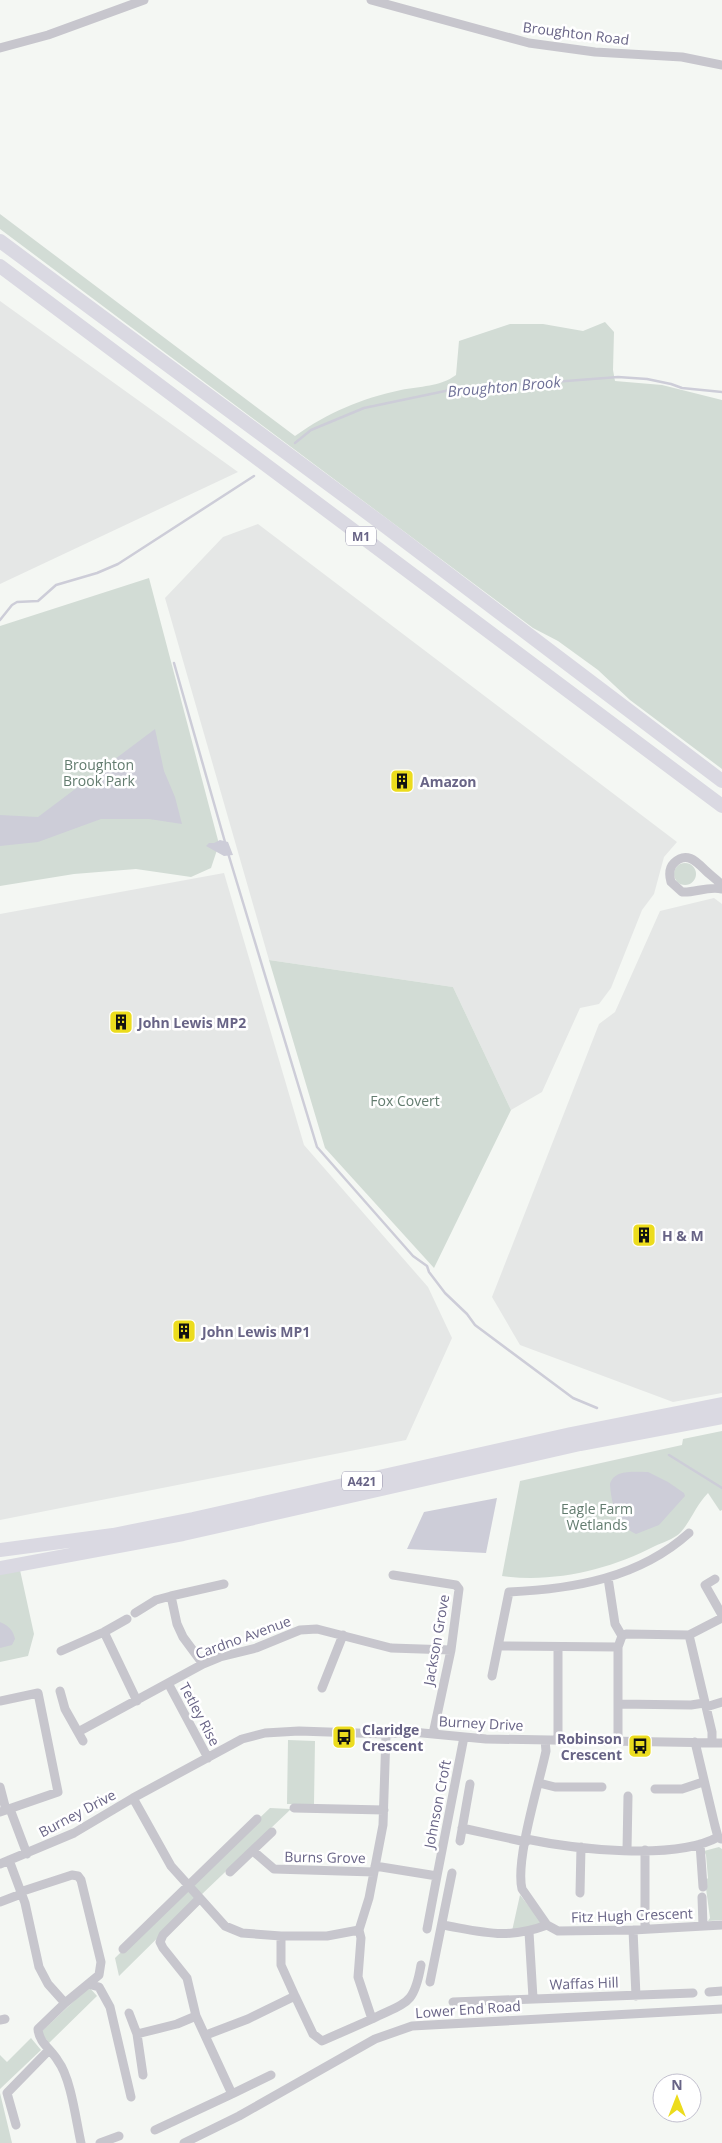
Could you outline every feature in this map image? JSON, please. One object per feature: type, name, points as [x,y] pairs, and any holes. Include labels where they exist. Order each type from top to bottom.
[{"type":"highway","name":"M1","points":[[0,241],[381,523],[722,781]]},
{"type":"highway","name":"M1","points":[[0,266],[722,806]]},
{"type":"highway","name":"A421","points":[[0,1550],[113,1535],[571,1434],[722,1404]]},
{"type":"highway","name":"A421","points":[[0,1568],[183,1534],[580,1444],[722,1417]]},
{"type":"street","points":[[0,48],[48,35],[144,0]]},
{"type":"street","name":"Broughton Road","points":[[371,0],[529,43],[595,52],[682,57],[722,65]]},
{"type":"street","points":[[722,885],[695,860],[686,858],[675,863],[670,871],[671,882],[677,889],[688,892],[714,887],[722,889]]},
{"type":"street","points":[[696,890],[703,881],[703,868]]},
{"type":"street","points":[[492,1676],[509,1592],[576,1587],[608,1578],[654,1560],[676,1545],[689,1533]]},
{"type":"street","name":"Jackson Grove","points":[[393,1575],[456,1585],[459,1589],[451,1650],[433,1734]]},
{"type":"street","points":[[608,1578],[615,1624],[622,1636],[618,1648],[618,1741]]},
{"type":"street","points":[[622,1636],[626,1634],[689,1635],[722,1616],[705,1585],[715,1579]]},
{"type":"street","points":[[61,1651],[104,1632],[156,1600],[224,1584]]},
{"type":"street","points":[[171,1596],[177,1624],[183,1637],[203,1664]]},
{"type":"street","name":"Cardno Avenue","points":[[78,1732],[203,1664],[256,1648],[300,1630],[317,1629],[391,1648],[451,1650]]},
{"type":"street","points":[[104,1632],[128,1686],[137,1700]]},
{"type":"street","points":[[322,1688],[343,1635]]},
{"type":"street","points":[[689,1635],[712,1732],[712,1742]]},
{"type":"street","points":[[498,1646],[618,1648]]},
{"type":"street","points":[[558,1647],[558,1740]]},
{"type":"street","name":"Tetley Rise","points":[[168,1683],[208,1758]]},
{"type":"street","points":[[60,1691],[64,1708],[83,1741]]},
{"type":"street","points":[[0,1701],[38,1693],[58,1792],[5,1810]]},
{"type":"street","points":[[618,1704],[705,1705],[722,1702]]},
{"type":"street","name":"Burney Drive","points":[[4,1862],[74,1833],[133,1798],[242,1739],[265,1733],[308,1731],[386,1734],[412,1732],[464,1737],[545,1740],[722,1743]]},
{"type":"street","points":[[372,2019],[358,1977],[360,1930],[374,1869],[384,1810],[386,1734]]},
{"type":"street","name":"Johnson Croft","points":[[427,1930],[464,1737]]},
{"type":"street","points":[[443,1925],[496,1935],[529,1932],[548,1926],[522,1890],[521,1874],[526,1840],[546,1751],[545,1740]]},
{"type":"street","points":[[462,1828],[559,1846],[644,1850],[679,1848],[708,1843],[720,1838],[695,1742]]},
{"type":"street","points":[[539,1782],[555,1787],[602,1787]]},
{"type":"street","points":[[655,1789],[682,1790],[704,1782]]},
{"type":"street","points":[[460,1841],[470,1784]]},
{"type":"street","points":[[0,1787],[5,1810],[27,1854]]},
{"type":"street","points":[[627,1850],[628,1796]]},
{"type":"street","points":[[133,1798],[171,1866],[225,1926],[242,1933],[281,1936],[327,1936],[360,1930]]},
{"type":"street","points":[[294,1808],[384,1810]]},
{"type":"street","points":[[123,1949],[257,1818]]},
{"type":"street","name":"Burns Grove","points":[[230,1872],[272,1832]]},
{"type":"street","points":[[700,1844],[703,1887]]},
{"type":"street","points":[[580,1893],[581,1847]]},
{"type":"street","name":"Burns Grove","points":[[253,1850],[274,1869],[374,1869]]},
{"type":"street","points":[[644,1850],[646,1929]]},
{"type":"street","points":[[4,1862],[21,1893],[39,1967],[48,1984],[65,2003]]},
{"type":"street","points":[[374,1869],[437,1876]]},
{"type":"street","points":[[430,1982],[452,1873]]},
{"type":"street","points":[[0,1902],[72,1875],[78,1876],[81,1880],[102,1962],[99,1976],[65,2003],[38,2029],[38,2037],[64,2070],[81,2143]]},
{"type":"street","points":[[702,1897],[703,1926]]},
{"type":"street","points":[[200,1899],[163,1935],[160,1942],[162,1948],[187,1978],[196,2016],[232,2094]]},
{"type":"street","name":"Fitz Hugh Crescent","points":[[548,1926],[558,1931],[633,1930],[722,1925]]},
{"type":"street","name":"Waffas Hill","points":[[633,1930],[636,1996]]},
{"type":"street","name":"Waffas Hill","points":[[529,1932],[532,1998]]},
{"type":"street","points":[[281,1936],[282,1965],[313,2034],[322,2041],[409,2000],[416,1989],[421,1966]]},
{"type":"street","points":[[88,1984],[99,1987],[110,2007],[131,2097]]},
{"type":"street","points":[[709,1992],[722,1992]]},
{"type":"street","name":"Waffas Hill","points":[[453,2002],[693,1993]]},
{"type":"street","points":[[206,2035],[248,2019],[295,1996]]},
{"type":"street","name":"Lower End Road","points":[[184,2143],[239,2116],[375,2039],[412,2026],[722,2009]]},
{"type":"street","points":[[129,2013],[136,2034],[143,2076]]},
{"type":"street","points":[[136,2034],[177,2024],[196,2016]]},
{"type":"street","points":[[16,2125],[7,2092],[49,2050]]},
{"type":"street","points":[[155,2130],[272,2075]]},
{"type":"street","points":[[100,2143],[119,2136]]},
{"type":"shaded area","points":[[0,301],[238,472],[0,584]]},
{"type":"shaded area","points":[[258,524],[677,842],[664,857],[654,894],[642,910],[611,988],[599,1004],[580,1008],[542,1092],[511,1110],[453,987],[269,960],[165,598],[223,537]]},
{"type":"shaded area","points":[[155,729],[164,771],[175,797],[182,824],[149,819],[101,819],[38,842],[0,846],[0,815],[38,817]]},
{"type":"shaded area","points":[[220,840],[228,842],[233,855],[224,856],[206,846],[209,843]]},
{"type":"shaded area","points":[[224,873],[304,1145],[428,1287],[452,1338],[406,1440],[0,1520],[0,914]]},
{"type":"shaded area","name":"H & M","points":[[714,898],[722,904],[722,1393],[673,1402],[520,1345],[492,1297],[599,1024],[615,1012],[660,911]]},
{"type":"shaded area","points":[[626,1472],[648,1472],[668,1482],[684,1493],[685,1496],[659,1525],[636,1534],[624,1525],[616,1513],[610,1484],[616,1476]]},
{"type":"shaded area","points":[[497,1498],[486,1553],[407,1549],[424,1512]]},
{"type":"shaded area","points":[[0,1622],[10,1629],[15,1639],[12,1645],[0,1648]]},
{"type":"green space","points":[[0,214],[295,436],[320,420],[358,402],[401,390],[437,384],[450,379],[456,375],[459,341],[510,324],[543,324],[583,331],[605,322],[614,332],[613,370],[615,381],[662,385],[722,400],[722,769],[630,700],[598,670],[558,641],[533,628],[0,229]]},
{"type":"green space","name":"Broughton Brook Park","points":[[149,578],[219,844],[211,868],[191,877],[136,869],[74,874],[0,886],[0,626]]},
{"type":"green space","points":[[685,863],[693,866],[696,874],[693,882],[685,885],[677,882],[674,874],[677,866]]},
{"type":"green space","name":"Fox Covert","points":[[269,960],[453,987],[511,1110],[434,1268],[325,1148]]},
{"type":"green space","name":"Eagle Farm Wetlands","points":[[722,1431],[722,1510],[720,1511],[708,1493],[677,1536],[619,1562],[600,1568],[581,1573],[541,1578],[502,1576],[520,1481],[682,1445],[683,1439]]},
{"type":"green space","points":[[20,1570],[34,1634],[28,1656],[0,1662],[0,1574]]},
{"type":"green space","points":[[288,1740],[315,1741],[314,1804],[287,1804]]},
{"type":"green space","points":[[270,1808],[291,1809],[200,1896],[189,1885]]},
{"type":"green space","points":[[719,1847],[722,1849],[722,1920],[708,1921],[710,1918],[705,1881],[708,1878],[704,1851]]},
{"type":"green space","points":[[187,1888],[197,1899],[119,1976],[115,1958]]},
{"type":"green space","points":[[520,1895],[543,1924],[512,1931]]},
{"type":"green space","points":[[89,1987],[97,1996],[49,2043],[41,2032]]},
{"type":"green space","points":[[31,2038],[41,2050],[0,2089],[0,2055],[7,2062]]},
{"type":"green space","points":[[0,2093],[12,2143],[0,2143]]},
{"type":"waterway","name":"Broughton Brook","points":[[295,443],[311,430],[364,408],[450,390],[618,377],[647,379],[682,388],[722,392]]},
{"type":"waterway","name":"Broughton Brook","points":[[0,620],[12,605],[17,602],[38,601],[56,585],[97,573],[118,564],[254,476]]},
{"type":"waterway","points":[[174,663],[225,842]]},
{"type":"waterway","points":[[228,853],[317,1147],[413,1256],[427,1266],[429,1272],[445,1293],[467,1314],[475,1325],[573,1398],[597,1408]]},
{"type":"waterway","points":[[669,1455],[722,1488]]},
{"type":"place","name":"Amazon","points":[[402,781]]},
{"type":"place","name":"John Lewis MP2","points":[[121,1022]]},
{"type":"place","name":"H & M","points":[[644,1235]]},
{"type":"place","name":"John Lewis MP1","points":[[184,1331]]},
{"type":"place","name":"Claridge Crescent","points":[[344,1737]]},
{"type":"place","name":"Robinson Crescent","points":[[640,1746]]}]
